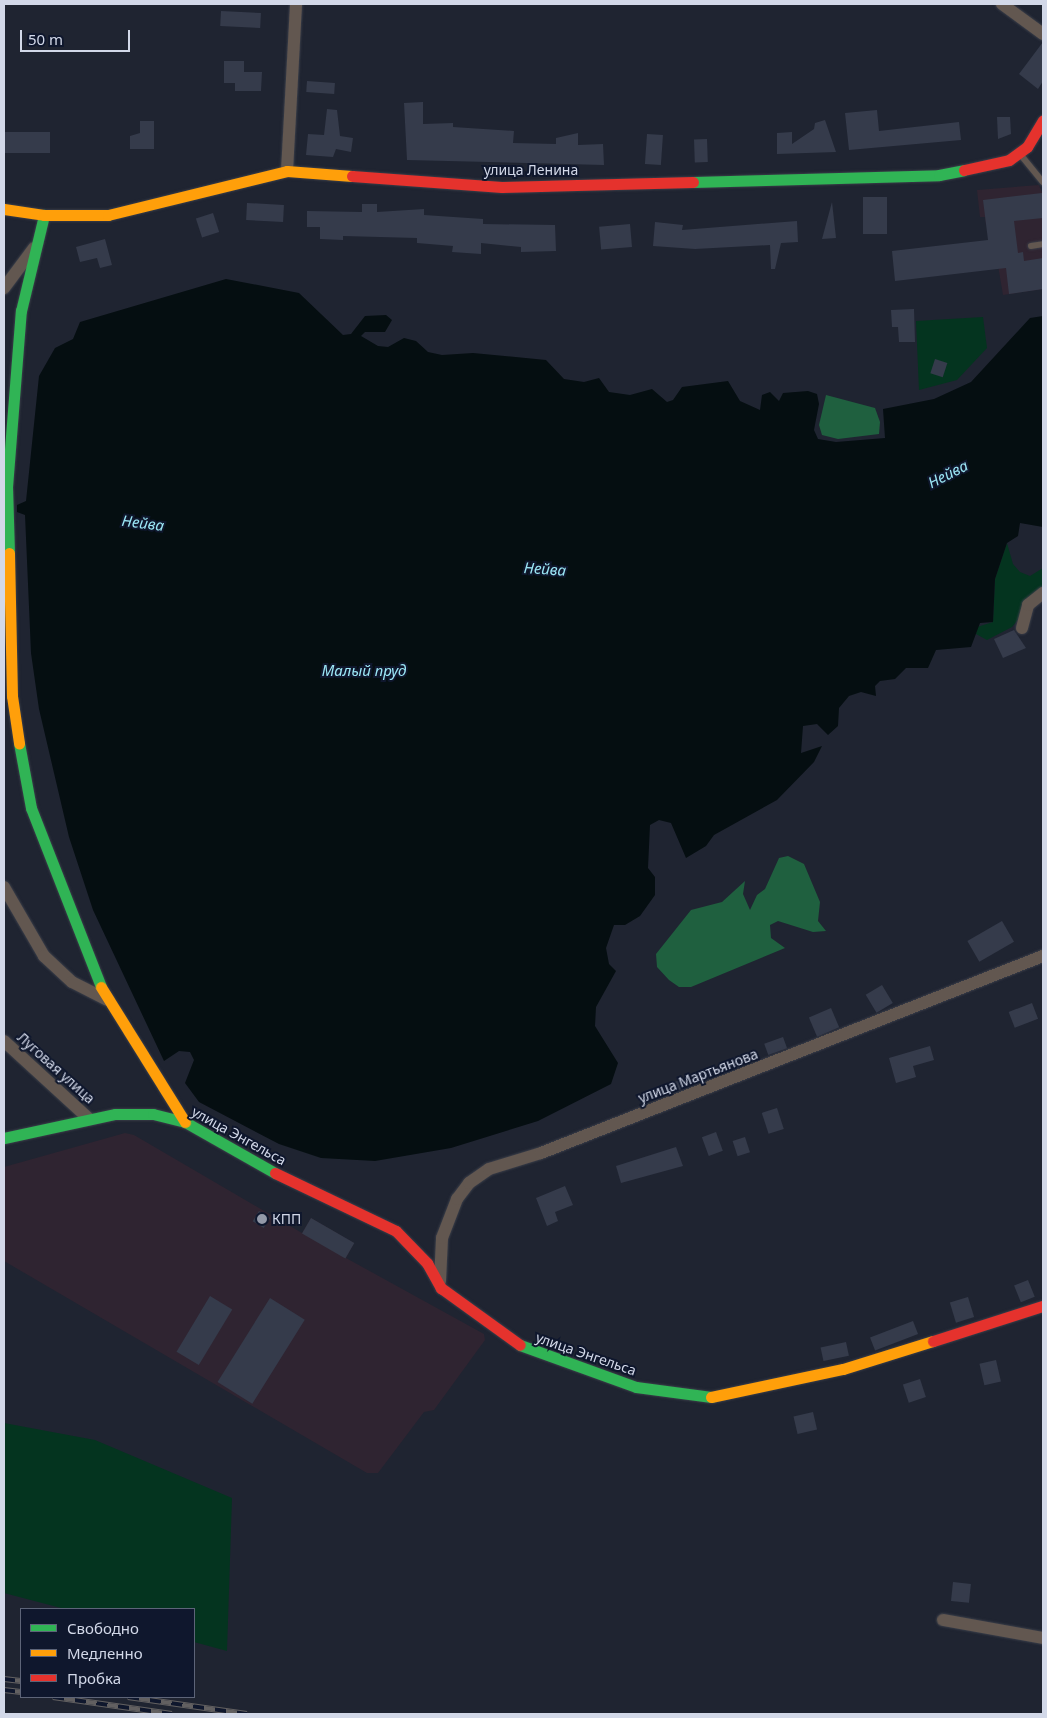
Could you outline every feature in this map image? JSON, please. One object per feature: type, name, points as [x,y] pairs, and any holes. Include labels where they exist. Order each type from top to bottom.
[{"type":"street","points":[[287,171],[296,4]]},
{"type":"street","points":[[1002,4],[1043,34]]},
{"type":"street","name":"улица Ленина","points":[[4,209],[44,215],[108,215],[287,171],[502,187],[939,175],[995,165],[1019,153],[1043,120]]},
{"type":"street","points":[[44,215],[16,343],[8,478],[12,696],[31,808],[55,882],[107,1000],[185,1122]]},
{"type":"street","points":[[4,288],[38,242]]},
{"type":"street","points":[[1022,628],[1028,605],[1043,593]]},
{"type":"street","points":[[4,887],[44,956],[72,982],[107,1000]]},
{"type":"street","name":"улица Мартьянова","points":[[441,1288],[438,1266],[448,1218],[469,1183],[490,1169],[550,1150],[1043,956]]},
{"type":"street","name":"Луговая улица","points":[[4,1041],[88,1118]]},
{"type":"street","name":"улица Энгельса","points":[[4,1138],[88,1118],[153,1114],[185,1122],[299,1186],[396,1231],[427,1262],[441,1288],[516,1344],[545,1357],[636,1387],[704,1398],[740,1394],[843,1369],[1043,1306]]},
{"type":"street","points":[[943,1620],[1043,1638]]},
{"type":"lane","points":[[1019,153],[1043,182]]},
{"type":"lane","points":[[1031,246],[1043,244]]},
{"type":"shaded area","points":[[1039,185],[1043,195],[1043,289],[1003,295],[991,224],[986,225],[985,217],[980,217],[977,190]]},
{"type":"shaded area","points":[[125,1133],[134,1135],[302,1233],[311,1218],[354,1243],[346,1258],[484,1334],[485,1340],[434,1410],[424,1412],[378,1473],[367,1473],[4,1261],[4,1167]]},
{"type":"green space","points":[[983,317],[987,348],[957,380],[919,390],[916,321]]},
{"type":"green space","points":[[826,395],[875,408],[880,422],[879,434],[838,439],[822,435],[819,425]]},
{"type":"green space","points":[[1007,543],[1013,564],[1020,572],[1030,576],[1043,568],[1043,589],[1012,627],[987,640],[976,634],[977,627],[993,622],[995,579]]},
{"type":"green space","points":[[788,856],[804,864],[820,902],[818,921],[826,931],[813,932],[778,921],[770,925],[771,938],[785,948],[691,987],[679,987],[669,980],[657,967],[656,954],[691,910],[722,902],[745,881],[743,894],[750,910],[757,895],[765,889],[779,858]]},
{"type":"green space","points":[[4,1423],[95,1440],[232,1498],[227,1651],[195,1642],[195,1608],[61,1608],[4,1593]]},
{"type":"water","name":"Малый пруд","points":[[226,279],[299,293],[343,335],[351,334],[365,316],[386,315],[392,320],[385,332],[365,332],[361,336],[378,346],[388,347],[404,338],[416,341],[428,352],[442,355],[473,353],[546,360],[564,379],[584,382],[599,378],[609,392],[630,395],[652,389],[667,402],[673,400],[682,387],[728,381],[740,401],[760,410],[762,395],[770,392],[779,401],[783,393],[808,391],[817,394],[819,404],[814,430],[818,439],[836,442],[885,438],[883,409],[934,399],[971,382],[1030,318],[1043,316],[1043,527],[1020,523],[1018,536],[1007,543],[995,579],[993,622],[980,623],[971,647],[936,650],[928,668],[906,668],[895,679],[880,681],[875,686],[876,696],[861,692],[849,696],[839,708],[838,726],[828,735],[817,724],[803,726],[801,753],[822,746],[814,762],[777,800],[714,835],[706,846],[686,858],[671,823],[659,820],[650,825],[648,868],[655,877],[655,895],[640,916],[625,925],[614,925],[606,948],[609,964],[616,971],[596,1007],[595,1026],[618,1063],[611,1084],[538,1121],[451,1148],[375,1161],[321,1158],[279,1144],[199,1102],[185,1083],[194,1060],[190,1052],[179,1051],[164,1061],[93,910],[69,837],[39,709],[31,653],[25,515],[17,512],[17,505],[26,501],[39,376],[55,348],[73,339],[80,322]]},
{"type":"building","points":[[221,11],[261,13],[260,28],[220,26]]},
{"type":"building","points":[[1043,42],[1043,81],[1038,89],[1019,74]]},
{"type":"building","points":[[224,61],[244,61],[244,72],[262,72],[261,91],[235,91],[235,83],[224,83]]},
{"type":"building","points":[[307,81],[335,83],[334,94],[306,92]]},
{"type":"building","points":[[423,102],[423,124],[453,123],[453,127],[514,131],[513,143],[556,144],[556,138],[578,133],[578,145],[603,144],[604,165],[407,160],[404,103]]},
{"type":"building","points":[[327,109],[337,110],[340,136],[353,138],[351,152],[336,149],[333,157],[306,155],[308,134],[324,135]]},
{"type":"building","points":[[877,110],[879,131],[959,122],[961,140],[849,150],[845,113]]},
{"type":"building","points":[[997,117],[1010,117],[1011,134],[998,139]]},
{"type":"building","points":[[825,120],[836,152],[777,154],[777,133],[792,132],[792,144],[814,129],[815,123]]},
{"type":"building","points":[[140,121],[154,121],[154,149],[130,149],[130,136],[140,133]]},
{"type":"building","points":[[4,132],[50,132],[50,153],[4,153]]},
{"type":"building","points":[[647,134],[663,135],[661,165],[645,164]]},
{"type":"building","points":[[694,139],[707,139],[708,162],[695,162]]},
{"type":"building","points":[[1042,193],[1043,218],[1014,221],[1018,253],[1023,252],[1024,261],[1043,258],[1043,289],[1009,294],[1006,268],[895,281],[892,251],[988,240],[983,200]]},
{"type":"building","points":[[863,197],[887,197],[887,234],[863,234]]},
{"type":"building","points":[[832,202],[836,238],[822,239]]},
{"type":"building","points":[[247,203],[284,205],[283,222],[246,220]]},
{"type":"building","points":[[362,204],[377,204],[377,212],[424,209],[424,215],[483,219],[483,224],[555,225],[556,251],[521,252],[521,247],[481,243],[481,254],[452,252],[453,246],[417,243],[417,238],[343,236],[343,240],[320,239],[320,227],[307,227],[307,211],[362,212]]},
{"type":"building","points":[[213,213],[219,232],[202,238],[196,219]]},
{"type":"building","points":[[797,221],[798,242],[781,243],[775,269],[771,269],[770,245],[695,249],[653,246],[655,222],[683,225],[682,230]]},
{"type":"building","points":[[630,224],[632,247],[601,250],[599,227]]},
{"type":"building","points":[[105,239],[112,265],[100,268],[97,258],[80,262],[76,247]]},
{"type":"building","points":[[914,309],[915,342],[899,342],[898,327],[892,327],[891,310]]},
{"type":"building","points":[[935,359],[947,363],[943,377],[930,373]]},
{"type":"building","points":[[1014,630],[1026,648],[1003,658],[994,639]]},
{"type":"building","points":[[1002,921],[1014,942],[979,962],[967,941]]},
{"type":"building","points":[[882,985],[893,1003],[877,1013],[866,995]]},
{"type":"building","points":[[1032,1003],[1038,1019],[1015,1028],[1009,1012]]},
{"type":"building","points":[[831,1008],[839,1027],[817,1037],[809,1017]]},
{"type":"building","points":[[783,1037],[787,1048],[768,1055],[764,1044]]},
{"type":"building","points":[[930,1046],[934,1060],[913,1066],[916,1077],[896,1083],[889,1058]]},
{"type":"building","points":[[735,1057],[739,1067],[722,1074],[718,1064]]},
{"type":"building","points":[[689,1078],[691,1085],[677,1091],[674,1082]]},
{"type":"building","points":[[777,1108],[784,1129],[769,1134],[762,1113]]},
{"type":"building","points":[[716,1132],[723,1151],[709,1156],[702,1137]]},
{"type":"building","points":[[745,1137],[750,1152],[738,1156],[733,1141]]},
{"type":"building","points":[[676,1147],[683,1166],[621,1183],[616,1166]]},
{"type":"building","points":[[565,1186],[573,1205],[555,1212],[558,1221],[547,1226],[536,1198]]},
{"type":"building","name":"КПП","points":[[259,1211],[270,1218],[264,1228],[253,1221]]},
{"type":"building","points":[[311,1218],[354,1243],[345,1259],[302,1234]]},
{"type":"building","points":[[1028,1280],[1035,1297],[1021,1302],[1014,1286]]},
{"type":"building","points":[[210,1296],[232,1309],[199,1365],[177,1352]]},
{"type":"building","points":[[968,1297],[974,1317],[956,1323],[950,1303]]},
{"type":"building","points":[[270,1298],[305,1320],[252,1404],[218,1382]]},
{"type":"building","points":[[913,1321],[918,1334],[875,1351],[870,1337]]},
{"type":"building","points":[[846,1342],[849,1356],[823,1361],[821,1347]]},
{"type":"building","points":[[996,1360],[1001,1381],[984,1385],[979,1364]]},
{"type":"building","points":[[920,1379],[926,1397],[909,1403],[903,1385]]},
{"type":"building","points":[[813,1412],[817,1430],[798,1434],[794,1416]]},
{"type":"building","points":[[953,1582],[971,1584],[969,1603],[951,1601]]},
{"type":"railway","points":[[4,1679],[20,1681]]},
{"type":"railway","points":[[4,1690],[20,1692]]},
{"type":"railway","points":[[60,1698],[172,1714]]},
{"type":"railway","points":[[135,1698],[247,1714]]},
{"type":"traffic: fast","points":[[693,182],[939,175],[964,170]]},
{"type":"traffic: fast","points":[[9,553],[7,487],[21,311],[44,215]]},
{"type":"traffic: fast","points":[[19,743],[31,808],[101,987]]},
{"type":"traffic: fast","points":[[4,1138],[115,1114],[153,1114],[185,1122],[275,1173]]},
{"type":"traffic: fast","points":[[520,1345],[636,1387],[711,1397]]},
{"type":"traffic: slow","points":[[4,209],[44,215],[108,215],[287,171],[352,176]]},
{"type":"traffic: slow","points":[[9,553],[12,696],[19,743]]},
{"type":"traffic: slow","points":[[101,987],[185,1122]]},
{"type":"traffic: slow","points":[[711,1397],[843,1369],[933,1341]]},
{"type":"traffic: jam","points":[[964,170],[1009,160],[1027,147],[1043,120]]},
{"type":"traffic: jam","points":[[352,176],[502,187],[693,182]]},
{"type":"traffic: jam","points":[[275,1173],[396,1231],[427,1263],[441,1288],[520,1345]]},
{"type":"traffic: jam","points":[[933,1341],[1043,1306]]},
{"type":"place","name":"КПП","points":[[262,1219]]},
{"type":"water label","name":"Нейва","points":[[948,474]]},
{"type":"water label","name":"Нейва","points":[[143,523]]},
{"type":"water label","name":"Нейва","points":[[545,569]]}]
